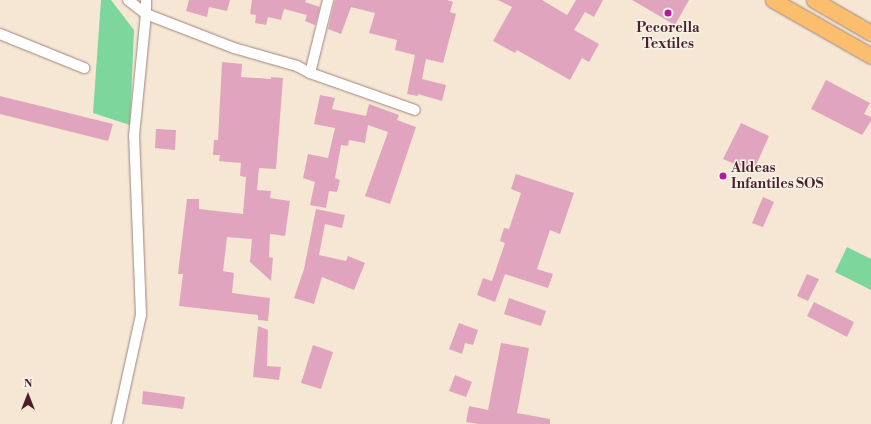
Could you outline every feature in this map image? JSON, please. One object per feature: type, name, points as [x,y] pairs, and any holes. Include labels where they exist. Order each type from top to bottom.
[{"type":"main road","points":[[773,0],[871,56]]},
{"type":"main road","points":[[814,0],[871,33]]},
{"type":"street","points":[[128,0],[146,14],[234,48],[297,66],[310,73],[415,110]]},
{"type":"street","points":[[117,424],[141,315],[134,136],[146,14],[146,0]]},
{"type":"street","points":[[310,73],[328,0]]},
{"type":"street","points":[[0,34],[84,68]]},
{"type":"green space","points":[[101,0],[111,0],[134,30],[130,125],[93,113]]},
{"type":"green space","points":[[847,247],[871,259],[871,290],[835,272]]},
{"type":"building","points":[[189,0],[230,0],[227,11],[209,7],[207,17],[186,11]]},
{"type":"building","points":[[252,0],[306,0],[305,2],[320,7],[315,25],[305,21],[307,15],[284,9],[281,20],[268,17],[266,25],[255,23],[256,15],[250,14]]},
{"type":"building","points":[[335,0],[447,0],[453,2],[450,12],[456,14],[443,63],[426,59],[422,79],[446,85],[442,101],[418,94],[418,96],[407,94],[415,55],[395,50],[397,40],[369,33],[375,13],[351,7],[341,34],[328,29]]},
{"type":"building","points":[[498,0],[542,0],[567,15],[576,0],[603,0],[594,17],[585,12],[574,30],[599,44],[589,62],[582,58],[570,80],[517,50],[515,53],[493,41],[512,7]]},
{"type":"building","name":"Pecorella Textiles","points":[[632,0],[689,0],[675,25]]},
{"type":"building","points":[[222,62],[242,64],[241,77],[271,79],[271,77],[283,78],[276,169],[259,168],[257,190],[271,191],[270,198],[290,201],[285,236],[270,234],[269,257],[273,258],[271,281],[250,262],[252,239],[227,237],[223,271],[234,273],[232,293],[270,298],[268,321],[258,320],[258,315],[179,306],[183,274],[178,274],[187,199],[199,199],[199,209],[243,214],[246,177],[240,176],[241,163],[219,161],[220,155],[213,155],[214,140],[218,140]]},
{"type":"building","points":[[826,80],[870,103],[864,114],[871,117],[871,121],[862,135],[811,109]]},
{"type":"building","points":[[320,95],[335,98],[332,109],[366,116],[369,104],[399,115],[397,120],[416,127],[390,204],[365,196],[388,132],[368,125],[365,143],[349,140],[348,146],[341,145],[335,178],[340,180],[337,192],[329,191],[326,208],[310,205],[315,182],[303,178],[308,154],[328,158],[335,128],[314,124]]},
{"type":"building","points":[[0,96],[113,124],[108,141],[0,114]]},
{"type":"building","points":[[741,123],[769,136],[753,172],[723,159]]},
{"type":"building","points":[[156,129],[176,130],[175,150],[155,148]]},
{"type":"building","points":[[516,174],[574,193],[560,234],[550,230],[537,269],[553,274],[548,288],[505,274],[495,302],[477,295],[483,278],[492,281],[505,243],[500,241],[504,228],[509,229],[521,193],[511,189]]},
{"type":"building","points":[[763,197],[774,202],[763,227],[752,223]]},
{"type":"building","points":[[316,209],[345,215],[342,228],[325,224],[319,255],[346,261],[348,256],[365,263],[354,290],[322,277],[314,304],[294,298],[304,269]]},
{"type":"building","points":[[807,274],[819,279],[808,301],[797,296]]},
{"type":"building","points":[[509,298],[546,311],[541,326],[504,314]]},
{"type":"building","points":[[814,302],[854,322],[847,337],[807,316]]},
{"type":"building","points":[[459,323],[478,330],[473,345],[465,343],[462,354],[449,349]]},
{"type":"building","points":[[258,326],[268,330],[267,366],[281,367],[279,380],[253,377]]},
{"type":"building","points":[[501,343],[529,348],[517,413],[550,419],[550,424],[479,424],[466,422],[469,406],[488,410]]},
{"type":"building","points":[[313,345],[333,352],[321,389],[301,383]]},
{"type":"building","points":[[455,375],[472,382],[466,397],[449,391]]},
{"type":"building","points":[[143,391],[185,397],[183,409],[142,404]]},
{"type":"place","name":"Pecorella Textiles","points":[[668,13]]},
{"type":"place","name":"Aldeas Infantiles SOS","points":[[723,176]]}]
